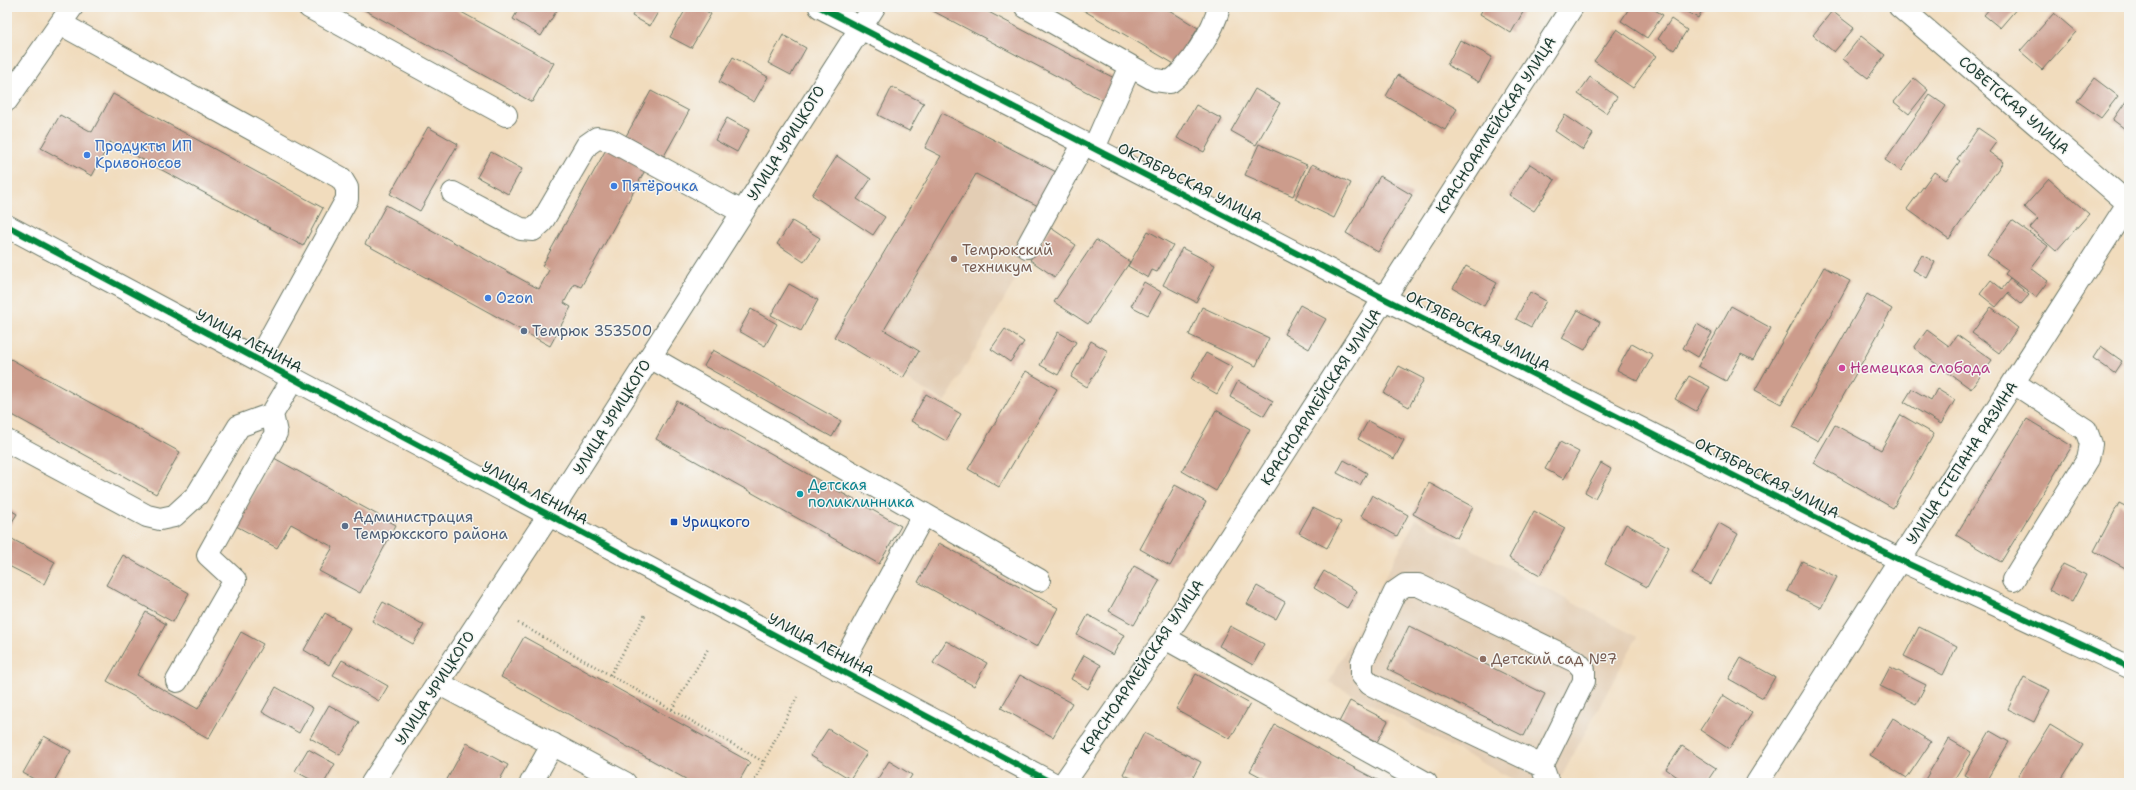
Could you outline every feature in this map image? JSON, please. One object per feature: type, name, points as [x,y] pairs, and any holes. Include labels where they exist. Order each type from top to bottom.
[{"type":"street","points":[[309,7],[506,115]]},
{"type":"street","name":"ОКТЯБРЬСКАЯ УЛИЦА","points":[[820,7],[1385,299],[1900,560],[2129,667]]},
{"type":"street","name":"УЛИЦА УРИЦКОГО","points":[[372,783],[550,515],[874,7]]},
{"type":"street","points":[[1026,7],[1155,80],[1170,82],[1181,75],[1185,69],[1216,20],[1219,7]]},
{"type":"street","name":"КРАСНОАРМЕЙСКАЯ УЛИЦА","points":[[1064,783],[1165,638],[1572,7]]},
{"type":"street","name":"СОВЕТСКАЯ УЛИЦА","points":[[1900,7],[2129,203]]},
{"type":"street","points":[[7,100],[66,15],[341,178],[348,188],[347,199],[258,360]]},
{"type":"street","points":[[1028,247],[1089,146],[1130,66]]},
{"type":"street","points":[[453,193],[521,229],[533,230],[542,222],[587,146],[597,138],[610,140],[742,212]]},
{"type":"street","name":"УЛИЦА СТЕПАНА РАЗИНА","points":[[1756,783],[2129,203]]},
{"type":"street","name":"УЛИЦА ЛЕНИНА","points":[[7,226],[1052,783]]},
{"type":"street","points":[[650,357],[1040,580]]},
{"type":"street","points":[[7,441],[147,516],[160,519],[174,516],[197,495],[239,426],[272,414],[293,379]]},
{"type":"street","points":[[2014,383],[2086,430],[2091,444],[2088,459],[2014,580]]},
{"type":"street","points":[[177,681],[235,580],[208,555],[276,433],[272,414]]},
{"type":"street","points":[[839,670],[924,514]]},
{"type":"street","points":[[1405,585],[1418,585],[1577,662],[1584,670],[1584,681],[1545,775],[1370,684],[1362,675],[1362,662],[1395,592],[1405,585]]},
{"type":"street","points":[[1165,638],[1426,783]]},
{"type":"street","points":[[438,683],[625,783]]},
{"type":"street","points":[[531,783],[553,744]]},
{"type":"path","points":[[610,675],[645,615]]},
{"type":"path","points":[[518,623],[764,762]]},
{"type":"path","points":[[672,709],[708,649]]},
{"type":"path","points":[[753,783],[797,697]]},
{"type":"shaded area","name":"Темрюкский техникум","points":[[942,113],[1073,180],[945,402],[834,337],[941,157],[925,148]]},
{"type":"shaded area","name":"Детский сад №7","points":[[1416,519],[1637,637],[1558,783],[1520,783],[1329,682]]},
{"type":"building","points":[[359,7],[452,7],[554,63],[532,102]]},
{"type":"building","points":[[520,7],[552,7],[557,10],[541,36],[513,19]]},
{"type":"building","points":[[637,7],[661,7],[650,26],[632,16]]},
{"type":"building","points":[[687,7],[699,7],[711,14],[691,48],[670,37]]},
{"type":"building","points":[[935,7],[979,7],[1116,79],[1104,101],[933,11]]},
{"type":"building","points":[[1078,7],[1164,7],[1198,28],[1176,65]]},
{"type":"building","points":[[1484,7],[1526,7],[1511,33],[1480,14]]},
{"type":"building","points":[[1630,7],[1650,7],[1663,15],[1647,38],[1621,21]]},
{"type":"building","points":[[1678,7],[1704,7],[1698,18]]},
{"type":"building","points":[[1991,7],[2018,7],[2000,28],[1984,15]]},
{"type":"building","points":[[1832,11],[1854,28],[1834,52],[1813,35]]},
{"type":"building","points":[[2054,13],[2076,32],[2042,70],[2020,51]]},
{"type":"building","points":[[1671,19],[1687,30],[1674,50],[1658,39]]},
{"type":"building","points":[[1617,29],[1656,56],[1633,88],[1594,61]]},
{"type":"building","points":[[783,35],[806,48],[791,75],[768,63]]},
{"type":"building","points":[[1861,36],[1885,55],[1868,78],[1843,59]]},
{"type":"building","points":[[1460,40],[1492,57],[1479,82],[1447,65]]},
{"type":"building","points":[[733,57],[768,77],[754,102],[719,82]]},
{"type":"building","points":[[1398,75],[1457,109],[1445,130],[1386,96]]},
{"type":"building","points":[[1590,77],[1617,97],[1606,113],[1578,94]]},
{"type":"building","points":[[1914,78],[1928,90],[1909,114],[1894,102]]},
{"type":"building","points":[[2094,78],[2118,96],[2101,118],[2077,101]]},
{"type":"building","points":[[892,87],[924,103],[909,131],[878,115]]},
{"type":"building","points":[[1255,89],[1280,103],[1256,145],[1231,131]]},
{"type":"building","points":[[651,91],[689,111],[664,156],[626,136]]},
{"type":"building","points":[[113,94],[323,208],[303,246],[110,142],[92,176],[41,148],[60,115],[92,132]]},
{"type":"building","points":[[1930,95],[1946,106],[1901,171],[1885,160]]},
{"type":"building","points":[[2129,97],[2129,132],[2113,120]]},
{"type":"building","points":[[1196,105],[1222,119],[1204,152],[1177,138]]},
{"type":"building","points":[[942,113],[1060,174],[1042,208],[976,174],[884,330],[919,351],[903,378],[834,337],[941,156],[925,148]]},
{"type":"building","points":[[1565,115],[1593,134],[1583,150],[1555,131]]},
{"type":"building","points":[[727,118],[749,130],[737,152],[715,140]]},
{"type":"building","points":[[428,127],[458,144],[420,211],[390,194]]},
{"type":"building","points":[[1978,128],[1997,141],[1989,152],[2003,162],[1949,239],[1907,209],[1934,172],[1946,180],[1960,161],[1957,159]]},
{"type":"building","points":[[609,144],[648,165],[581,287],[574,284],[564,303],[571,307],[550,346],[365,244],[386,205],[539,289],[549,270],[542,266]]},
{"type":"building","points":[[1259,144],[1307,165],[1293,196],[1245,175]]},
{"type":"building","points":[[491,152],[522,169],[508,194],[477,177]]},
{"type":"building","points":[[837,156],[871,179],[857,199],[885,217],[873,235],[812,195]]},
{"type":"building","points":[[1312,164],[1351,183],[1334,218],[1295,199]]},
{"type":"building","points":[[1530,164],[1555,180],[1534,211],[1509,195]]},
{"type":"building","points":[[1380,176],[1412,195],[1378,252],[1346,233]]},
{"type":"building","points":[[2049,179],[2089,214],[2056,251],[2030,228],[2038,219],[2024,207]]},
{"type":"building","points":[[2012,220],[2048,246],[2031,268],[2048,281],[2036,297],[2005,274],[2008,270],[1987,255]]},
{"type":"building","points":[[792,221],[820,238],[804,262],[777,244]]},
{"type":"building","points":[[1051,228],[1076,245],[1055,277],[1030,260]]},
{"type":"building","points":[[1148,231],[1173,245],[1157,272],[1152,270],[1148,278],[1128,266]]},
{"type":"building","points":[[1096,240],[1130,262],[1088,324],[1054,302]]},
{"type":"building","points":[[1182,248],[1215,265],[1196,302],[1163,285]]},
{"type":"building","points":[[1922,255],[1935,262],[1927,278],[1913,270]]},
{"type":"building","points":[[1466,266],[1497,283],[1484,306],[1453,288]]},
{"type":"building","points":[[1824,267],[1850,281],[1781,404],[1755,390]]},
{"type":"building","points":[[2010,279],[2029,295],[2021,304],[2008,293],[1996,307],[1980,294],[1991,280],[2002,289]]},
{"type":"building","points":[[1144,282],[1161,292],[1148,315],[1131,306]]},
{"type":"building","points":[[789,284],[818,300],[801,331],[771,315]]},
{"type":"building","points":[[1530,292],[1546,301],[1531,327],[1516,319]]},
{"type":"building","name":"Немецкая слобода","points":[[1867,294],[1892,309],[1818,441],[1793,427]]},
{"type":"building","points":[[1300,305],[1326,319],[1309,349],[1284,334]]},
{"type":"building","points":[[1731,306],[1771,328],[1753,360],[1741,354],[1726,381],[1698,366]]},
{"type":"building","points":[[1202,307],[1269,338],[1256,366],[1189,335]]},
{"type":"building","points":[[1991,307],[2018,328],[1999,353],[1972,333]]},
{"type":"building","points":[[751,309],[777,324],[765,346],[739,331]]},
{"type":"building","points":[[1578,310],[1600,322],[1585,350],[1562,338]]},
{"type":"building","points":[[1697,324],[1712,333],[1698,357],[1683,348]]},
{"type":"building","points":[[1005,329],[1024,342],[1010,362],[991,349]]},
{"type":"building","points":[[1927,330],[1949,346],[1957,335],[1992,360],[1971,389],[1914,348]]},
{"type":"building","points":[[1058,332],[1076,342],[1058,375],[1040,365]]},
{"type":"building","points":[[1091,341],[1108,351],[1087,387],[1071,377]]},
{"type":"building","points":[[1632,343],[1653,355],[1638,381],[1617,370]]},
{"type":"building","points":[[2101,346],[2122,361],[2114,373],[2093,358]]},
{"type":"building","points":[[713,350],[841,421],[832,437],[704,366]]},
{"type":"building","points":[[1206,353],[1232,367],[1217,394],[1191,379]]},
{"type":"building","points":[[7,357],[180,452],[156,494],[7,412]]},
{"type":"building","points":[[1399,366],[1424,379],[1409,407],[1384,393]]},
{"type":"building","points":[[1026,371],[1057,389],[999,487],[968,469]]},
{"type":"building","points":[[1689,376],[1710,387],[1696,411],[1675,399]]},
{"type":"building","points":[[1238,381],[1273,401],[1264,416],[1230,397]]},
{"type":"building","points":[[1912,389],[1931,400],[1937,389],[1955,400],[1941,424],[1904,402]]},
{"type":"building","points":[[926,394],[961,414],[946,441],[911,421]]},
{"type":"building","name":"Детская поликлинника","points":[[677,401],[901,526],[879,564],[656,439]]},
{"type":"building","points":[[1216,410],[1250,429],[1216,491],[1182,471]]},
{"type":"building","points":[[1901,415],[1934,434],[1893,508],[1813,463],[1835,425],[1881,450]]},
{"type":"building","points":[[2027,419],[2072,446],[2001,562],[1956,535]]},
{"type":"building","points":[[1368,421],[1404,440],[1394,459],[1358,439]]},
{"type":"building","points":[[1560,442],[1579,452],[1564,479],[1545,469]]},
{"type":"building","name":"Администрация Темрюкского района","points":[[274,458],[396,525],[360,593],[319,571],[333,547],[291,524],[277,548],[236,526]]},
{"type":"building","points":[[1344,460],[1367,473],[1360,485],[1337,473]]},
{"type":"building","points":[[1601,463],[1611,469],[1595,498],[1585,492]]},
{"type":"building","points":[[1429,483],[1473,507],[1457,538],[1413,514]]},
{"type":"building","points":[[1175,485],[1206,502],[1170,566],[1140,549]]},
{"type":"building","points":[[1372,495],[1408,515],[1397,536],[1361,516]]},
{"type":"building","points":[[2119,503],[2129,508],[2129,570],[2094,551]]},
{"type":"building","points":[[7,508],[17,514],[10,525],[7,523]]},
{"type":"building","points":[[1313,508],[1341,522],[1327,548],[1299,533]]},
{"type":"building","points":[[1534,511],[1565,528],[1540,575],[1509,558]]},
{"type":"building","points":[[1719,523],[1738,534],[1711,584],[1692,574]]},
{"type":"building","points":[[1626,524],[1669,547],[1647,587],[1605,564]]},
{"type":"building","points":[[12,539],[55,562],[44,584],[7,565],[7,549]]},
{"type":"building","points":[[939,543],[1058,608],[1037,647],[918,582]]},
{"type":"building","points":[[123,555],[189,593],[173,622],[106,585]]},
{"type":"building","points":[[1802,561],[1837,577],[1821,608],[1787,591]]},
{"type":"building","points":[[2063,564],[2086,575],[2072,602],[2049,590]]},
{"type":"building","points":[[1134,566],[1160,580],[1134,625],[1109,611]]},
{"type":"building","points":[[1324,571],[1357,591],[1347,608],[1314,588]]},
{"type":"building","points":[[1257,586],[1285,602],[1276,619],[1247,604]]},
{"type":"building","points":[[383,602],[424,625],[413,644],[372,621]]},
{"type":"building","points":[[146,612],[166,624],[137,675],[198,709],[241,632],[263,644],[208,739],[107,681]]},
{"type":"building","points":[[325,613],[350,628],[329,665],[304,650]]},
{"type":"building","points":[[1088,615],[1124,635],[1113,655],[1077,635]]},
{"type":"building","points":[[1230,626],[1264,644],[1253,665],[1219,646]]},
{"type":"building","points":[[1409,626],[1545,694],[1524,736],[1388,669]]},
{"type":"building","points":[[1919,627],[1957,646],[1943,675],[1904,656]]},
{"type":"building","points":[[524,637],[750,762],[738,783],[693,783],[501,677]]},
{"type":"building","points":[[946,641],[987,663],[974,686],[933,663]]},
{"type":"building","points":[[1084,655],[1101,665],[1088,689],[1071,679]]},
{"type":"building","points":[[1741,658],[1775,677],[1763,698],[1729,679]]},
{"type":"building","points":[[342,660],[388,686],[379,701],[333,675]]},
{"type":"building","points":[[1890,667],[1926,685],[1916,704],[1880,686]]},
{"type":"building","points":[[1196,674],[1250,704],[1230,739],[1176,709]]},
{"type":"building","points":[[1020,675],[1072,703],[1053,737],[1001,708]]},
{"type":"building","points":[[2024,677],[2050,690],[2034,722],[2008,709]]},
{"type":"building","points":[[276,687],[313,708],[299,733],[262,712]]},
{"type":"building","points":[[1723,695],[1752,713],[1729,749],[1700,730]]},
{"type":"building","points":[[1350,701],[1388,721],[1377,742],[1339,722]]},
{"type":"building","points":[[329,705],[359,722],[340,755],[310,738]]},
{"type":"building","points":[[1893,718],[1931,742],[1907,778],[1870,755]]},
{"type":"building","points":[[1275,725],[1383,783],[1272,783],[1250,771]]},
{"type":"building","points":[[2050,725],[2083,745],[2059,783],[2014,783]]},
{"type":"building","points":[[828,729],[867,753],[850,779],[811,755]]},
{"type":"building","points":[[1990,731],[2009,742],[1985,783],[1979,783],[1964,775]]},
{"type":"building","points":[[1144,733],[1201,762],[1190,783],[1141,783],[1123,774]]},
{"type":"building","points":[[44,736],[71,751],[53,783],[41,783],[23,773]]},
{"type":"building","points":[[1949,739],[1971,752],[1952,783],[1923,783]]},
{"type":"building","points":[[467,743],[508,765],[498,783],[445,783]]},
{"type":"building","points":[[1682,746],[1716,768],[1706,783],[1686,783],[1666,769]]},
{"type":"building","points":[[308,749],[335,764],[324,783],[317,783],[295,771]]},
{"type":"building","points":[[889,761],[912,775],[907,783],[875,783]]},
{"type":"cycle path","points":[[820,7],[1385,299],[1900,560],[2129,667]]},
{"type":"cycle path","points":[[7,226],[1052,783]]},
{"type":"place","name":"Продукты ИП Кривоносов","points":[[87,155]]},
{"type":"place","name":"Пятёрочка","points":[[614,186]]},
{"type":"place","name":"Темрюкский техникум","points":[[954,259]]},
{"type":"place","name":"Ozon","points":[[488,298]]},
{"type":"place","name":"Темрюк 353500","points":[[524,331]]},
{"type":"place","name":"Немецкая слобода","points":[[1842,368]]},
{"type":"place","name":"Детская поликлинника","points":[[800,494]]},
{"type":"place","name":"Урицкого","points":[[674,522]]},
{"type":"place","name":"Администрация Темрюкского района","points":[[345,526]]},
{"type":"place","name":"Детский сад №7","points":[[1483,659]]}]
